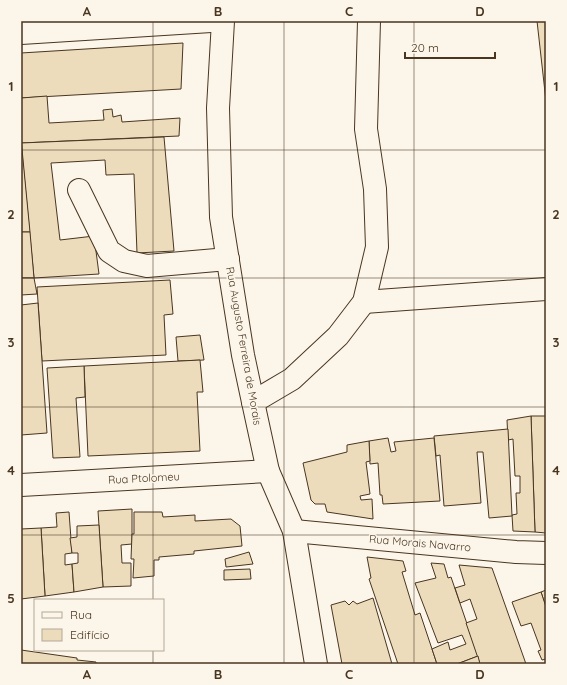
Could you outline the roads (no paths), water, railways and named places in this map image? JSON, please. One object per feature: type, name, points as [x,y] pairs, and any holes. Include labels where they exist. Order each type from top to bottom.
[{"type":"street","points":[[21,33],[211,21]]},
{"type":"street","name":"Rua Augusto Ferreira de Morais","points":[[223,21],[218,108],[221,217],[253,402],[268,471],[294,531],[316,664]]},
{"type":"street","points":[[253,402],[292,379],[338,336],[364,302],[377,247],[375,189],[366,129],[369,21]]},
{"type":"street","points":[[79,190],[109,251],[124,261],[147,266],[228,259]]},
{"type":"street","points":[[364,302],[546,289]]},
{"type":"street","name":"Rua Ptolomeu","points":[[21,485],[268,471]]},
{"type":"street","name":"Rua Morais Navarro","points":[[294,531],[516,552],[546,553]]}]
